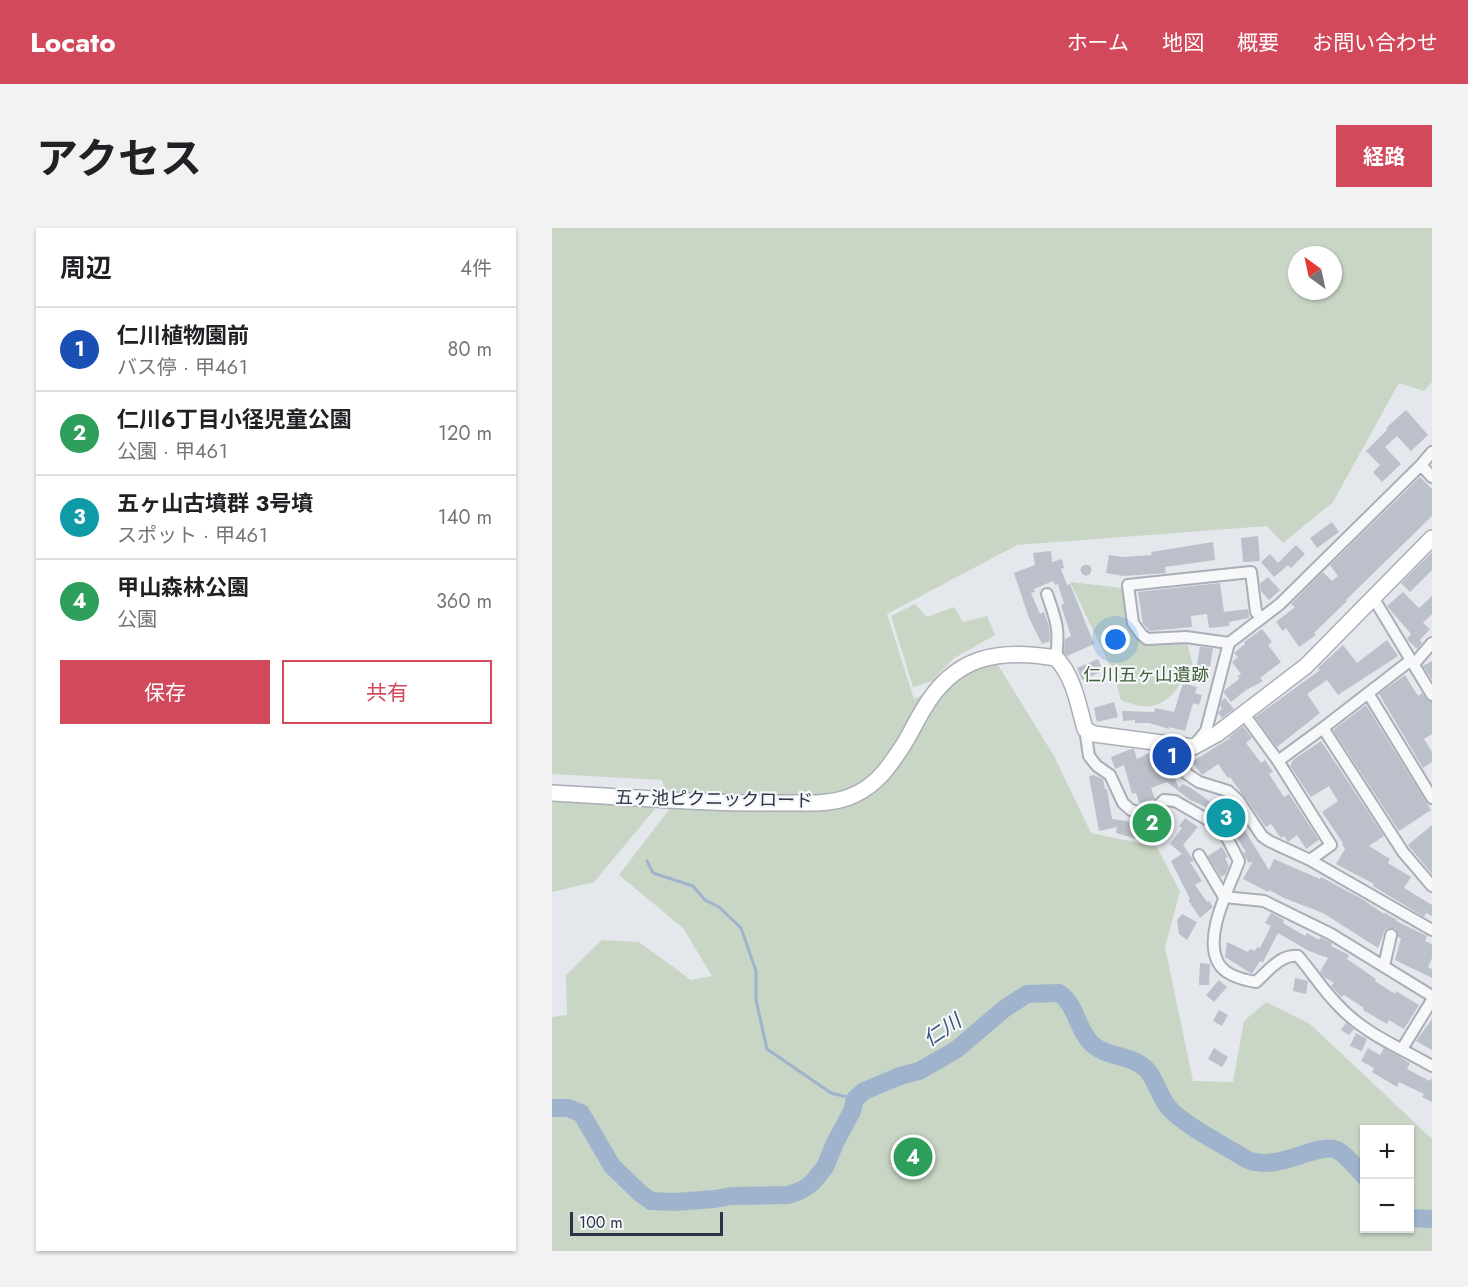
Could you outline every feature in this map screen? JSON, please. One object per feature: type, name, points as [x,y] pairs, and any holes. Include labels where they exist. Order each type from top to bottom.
[{"type":"street","points":[[1193,747],[1206,731],[1229,643],[1280,604],[1432,452]]},
{"type":"street","points":[[1420,465],[1432,477]]},
{"type":"street","points":[[1085,729],[1094,734],[1193,747],[1217,734],[1306,666],[1432,538]]},
{"type":"street","points":[[1229,643],[1186,637],[1148,639],[1133,623],[1128,585],[1251,572],[1256,612],[1262,618]]},
{"type":"street","points":[[1047,594],[1058,624],[1056,658],[1071,681],[1085,729],[1089,756],[1097,766],[1110,775],[1122,803],[1131,810],[1142,813],[1152,812],[1164,800],[1175,801],[1222,828],[1239,861],[1232,883],[1224,897],[1215,936],[1215,952],[1219,966],[1233,976],[1256,982],[1282,959],[1289,955],[1298,956],[1337,1004],[1355,1021],[1380,1038],[1432,1066]]},
{"type":"street","points":[[1374,599],[1432,695]]},
{"type":"street","points":[[1278,761],[1413,662],[1432,643]]},
{"type":"street","name":"五ヶ池ピクニックロード","points":[[552,792],[748,804],[837,801],[855,795],[881,778],[934,693],[960,668],[982,658],[1008,653],[1056,658]]},
{"type":"street","points":[[1368,693],[1432,798]]},
{"type":"street","points":[[1244,714],[1278,761],[1331,845],[1310,860]]},
{"type":"street","points":[[1323,728],[1403,852],[1432,886]]},
{"type":"street","points":[[1173,744],[1187,774],[1199,782],[1228,791],[1238,800],[1262,836],[1310,860],[1432,930]]},
{"type":"street","points":[[1198,855],[1224,897]]},
{"type":"street","points":[[1224,897],[1264,901],[1331,934],[1432,998],[1402,1049]]},
{"type":"street","points":[[1384,966],[1391,935]]},
{"type":"green space","points":[[552,228],[1432,228],[1432,382],[1424,391],[1399,383],[1333,502],[1283,543],[1267,526],[1017,545],[887,614],[914,699],[995,660],[1054,756],[1091,833],[1157,847],[1180,892],[1165,947],[1193,1081],[1233,1082],[1244,1021],[1266,1002],[1310,1024],[1432,1139],[1432,1251],[552,1251],[552,1017],[567,1015],[566,975],[602,940],[639,942],[691,980],[712,976],[683,928],[619,875],[670,808],[662,780],[552,774]]},
{"type":"green space","name":"仁川五ヶ山遺跡","points":[[1070,582],[1122,588],[1127,623],[1143,644],[1187,642],[1193,666],[1172,695],[1156,705],[1146,706],[1121,700],[1113,672]]},
{"type":"green space","points":[[915,604],[927,617],[954,607],[963,622],[987,616],[995,635],[954,658],[932,681],[913,687],[891,616]]},
{"type":"green space","points":[[552,795],[660,803],[594,882],[552,892]]},
{"type":"building","points":[[1406,410],[1428,435],[1411,451],[1397,436],[1385,447],[1401,464],[1382,482],[1373,472],[1380,465],[1366,451]]},
{"type":"building","points":[[1420,477],[1432,489],[1432,516],[1346,600],[1314,633],[1316,635],[1299,647],[1286,628],[1283,631],[1276,622],[1295,607],[1291,604],[1323,572],[1332,581],[1338,576],[1330,565]]},
{"type":"building","points":[[1332,522],[1339,532],[1317,548],[1310,538]]},
{"type":"building","points":[[1258,536],[1260,561],[1243,562],[1241,538]]},
{"type":"building","points":[[1213,542],[1215,560],[1165,567],[1166,573],[1124,576],[1106,573],[1109,555],[1122,557],[1152,555],[1151,552]]},
{"type":"building","points":[[1296,545],[1305,554],[1291,568],[1288,565],[1274,577],[1261,562],[1270,554],[1278,563]]},
{"type":"building","points":[[1051,551],[1052,562],[1062,559],[1064,568],[1061,569],[1067,585],[1070,584],[1094,644],[1067,656],[1064,653],[1065,639],[1071,636],[1061,605],[1064,604],[1058,584],[1055,585],[1053,581],[1034,589],[1035,592],[1031,593],[1040,614],[1044,612],[1049,626],[1050,641],[1042,644],[1029,618],[1014,573],[1035,565],[1033,553]]},
{"type":"building","points":[[1432,552],[1432,570],[1410,592],[1401,583]]},
{"type":"building","points":[[1086,565],[1090,566],[1090,574],[1086,575],[1082,574],[1081,570],[1082,566]]},
{"type":"building","points":[[1268,577],[1280,590],[1269,600],[1261,591],[1260,584]]},
{"type":"building","points":[[1220,583],[1224,612],[1248,609],[1249,618],[1229,622],[1229,626],[1209,628],[1207,614],[1191,616],[1192,627],[1150,631],[1143,624],[1138,592]]},
{"type":"building","points":[[1403,592],[1419,608],[1432,596],[1432,614],[1423,623],[1430,629],[1420,640],[1422,643],[1417,649],[1407,639],[1411,634],[1387,606]]},
{"type":"building","points":[[1262,629],[1272,642],[1268,645],[1281,662],[1260,678],[1263,681],[1246,690],[1231,702],[1224,693],[1225,690],[1239,679],[1238,676],[1241,674],[1232,662],[1238,657],[1234,653],[1245,644],[1244,642]]},
{"type":"building","points":[[1387,640],[1398,656],[1338,695],[1327,680],[1307,694],[1320,713],[1277,747],[1255,717],[1320,670],[1318,668],[1343,645],[1357,663]]},
{"type":"building","points":[[1200,647],[1213,648],[1209,673],[1196,670]]},
{"type":"building","points":[[1098,659],[1103,671],[1082,680],[1077,668]]},
{"type":"building","points":[[1432,661],[1432,680],[1423,666]]},
{"type":"building","points":[[1405,675],[1418,696],[1422,693],[1428,701],[1432,702],[1432,734],[1424,739],[1432,752],[1432,762],[1423,768],[1379,694]]},
{"type":"building","points":[[1183,683],[1197,687],[1195,693],[1202,695],[1199,705],[1193,703],[1185,731],[1149,723],[1135,723],[1135,720],[1123,721],[1122,711],[1154,712],[1155,708],[1174,712]]},
{"type":"building","points":[[1225,698],[1234,709],[1222,718],[1218,713],[1222,708],[1220,706],[1222,700]]},
{"type":"building","points":[[1114,702],[1118,717],[1097,722],[1094,708]]},
{"type":"building","points":[[1366,705],[1431,810],[1399,831],[1333,730]]},
{"type":"building","points":[[1243,726],[1252,738],[1246,743],[1261,763],[1265,760],[1273,772],[1269,774],[1284,797],[1289,794],[1319,840],[1306,849],[1297,835],[1288,842],[1284,836],[1281,838],[1271,824],[1266,827],[1218,764],[1202,775],[1192,762],[1230,738]]},
{"type":"building","points":[[1321,741],[1384,836],[1369,846],[1390,859],[1388,863],[1411,877],[1404,888],[1432,905],[1432,916],[1426,913],[1424,917],[1373,886],[1374,884],[1336,864],[1345,849],[1322,812],[1338,801],[1329,786],[1311,797],[1290,766],[1293,760]]},
{"type":"building","points":[[1134,749],[1137,759],[1149,753],[1150,756],[1164,753],[1179,788],[1182,784],[1191,788],[1222,810],[1220,813],[1190,800],[1167,782],[1151,788],[1155,799],[1140,805],[1136,793],[1132,794],[1124,765],[1115,769],[1111,757]]},
{"type":"building","points":[[1093,775],[1103,779],[1112,819],[1133,822],[1157,833],[1153,842],[1116,833],[1117,827],[1099,831],[1089,776]]},
{"type":"building","points":[[1185,818],[1198,827],[1183,845],[1194,861],[1190,862],[1202,881],[1195,885],[1213,907],[1200,918],[1188,900],[1190,899],[1171,861],[1182,854],[1170,844],[1182,828],[1179,826]]},
{"type":"building","points":[[1432,825],[1432,874],[1408,845]]},
{"type":"building","points":[[1244,829],[1269,870],[1274,859],[1320,879],[1321,877],[1396,921],[1427,936],[1425,941],[1432,944],[1432,958],[1428,967],[1432,969],[1432,978],[1395,960],[1401,938],[1398,937],[1396,929],[1385,930],[1378,948],[1323,913],[1269,890],[1268,892],[1243,879],[1253,861],[1249,863],[1243,853],[1246,852],[1235,835]]},
{"type":"building","points":[[1222,847],[1228,857],[1225,858],[1229,866],[1226,874],[1221,877],[1208,856]]},
{"type":"building","points":[[1271,913],[1305,936],[1307,933],[1319,940],[1320,937],[1332,943],[1331,946],[1349,955],[1347,959],[1376,979],[1375,981],[1395,994],[1396,991],[1419,1005],[1404,1029],[1389,1020],[1387,1024],[1363,1010],[1364,1008],[1344,995],[1341,997],[1331,986],[1334,983],[1320,972],[1328,958],[1309,951],[1278,933],[1263,962],[1260,961],[1252,974],[1225,957],[1227,942],[1248,952],[1250,949],[1255,951],[1257,947],[1260,948],[1271,926],[1265,923]]},
{"type":"building","points":[[1182,914],[1197,922],[1187,940],[1179,934],[1177,920]]},
{"type":"building","points":[[1200,963],[1210,964],[1209,985],[1199,985]]},
{"type":"building","points":[[1295,978],[1308,981],[1306,994],[1293,991]]},
{"type":"building","points":[[1219,980],[1227,987],[1214,1002],[1206,995]]},
{"type":"building","points":[[1219,1010],[1228,1015],[1222,1026],[1213,1021]]},
{"type":"building","points":[[1432,1019],[1432,1050],[1416,1041]]},
{"type":"building","points":[[1346,1023],[1354,1029],[1349,1035],[1341,1030]]},
{"type":"building","points":[[1356,1033],[1367,1039],[1362,1051],[1350,1046]]},
{"type":"building","points":[[1214,1048],[1228,1057],[1222,1067],[1208,1059]]},
{"type":"building","points":[[1368,1048],[1380,1055],[1384,1048],[1410,1063],[1407,1069],[1430,1081],[1432,1078],[1432,1102],[1422,1097],[1424,1094],[1399,1082],[1397,1087],[1372,1072],[1374,1068],[1361,1061]]},
{"type":"waterway","points":[[647,861],[653,873],[693,886],[705,900],[719,907],[741,928],[756,971],[756,1000],[767,1049],[831,1093],[855,1099]]},
{"type":"waterway","name":"仁川","points":[[552,1108],[568,1108],[581,1113],[612,1166],[651,1201],[674,1202],[731,1196],[788,1195],[812,1183],[825,1167],[852,1111],[855,1099],[864,1091],[919,1071],[956,1050],[1004,1009],[1027,994],[1059,993],[1069,1003],[1082,1031],[1091,1043],[1097,1048],[1132,1060],[1145,1068],[1152,1076],[1169,1108],[1205,1135],[1246,1159],[1258,1163],[1270,1163],[1329,1148],[1337,1150],[1360,1172]]},
{"type":"waterway","name":"仁川","points":[[1414,1218],[1432,1219]]},
{"type":"place","name":"仁川植物園前","points":[[1172,756]]},
{"type":"place","name":"五ヶ山古墳群 3号墳","points":[[1226,818]]},
{"type":"place","name":"仁川6丁目小径児童公園","points":[[1152,823]]},
{"type":"place","name":"甲山森林公園","points":[[913,1157]]}]
